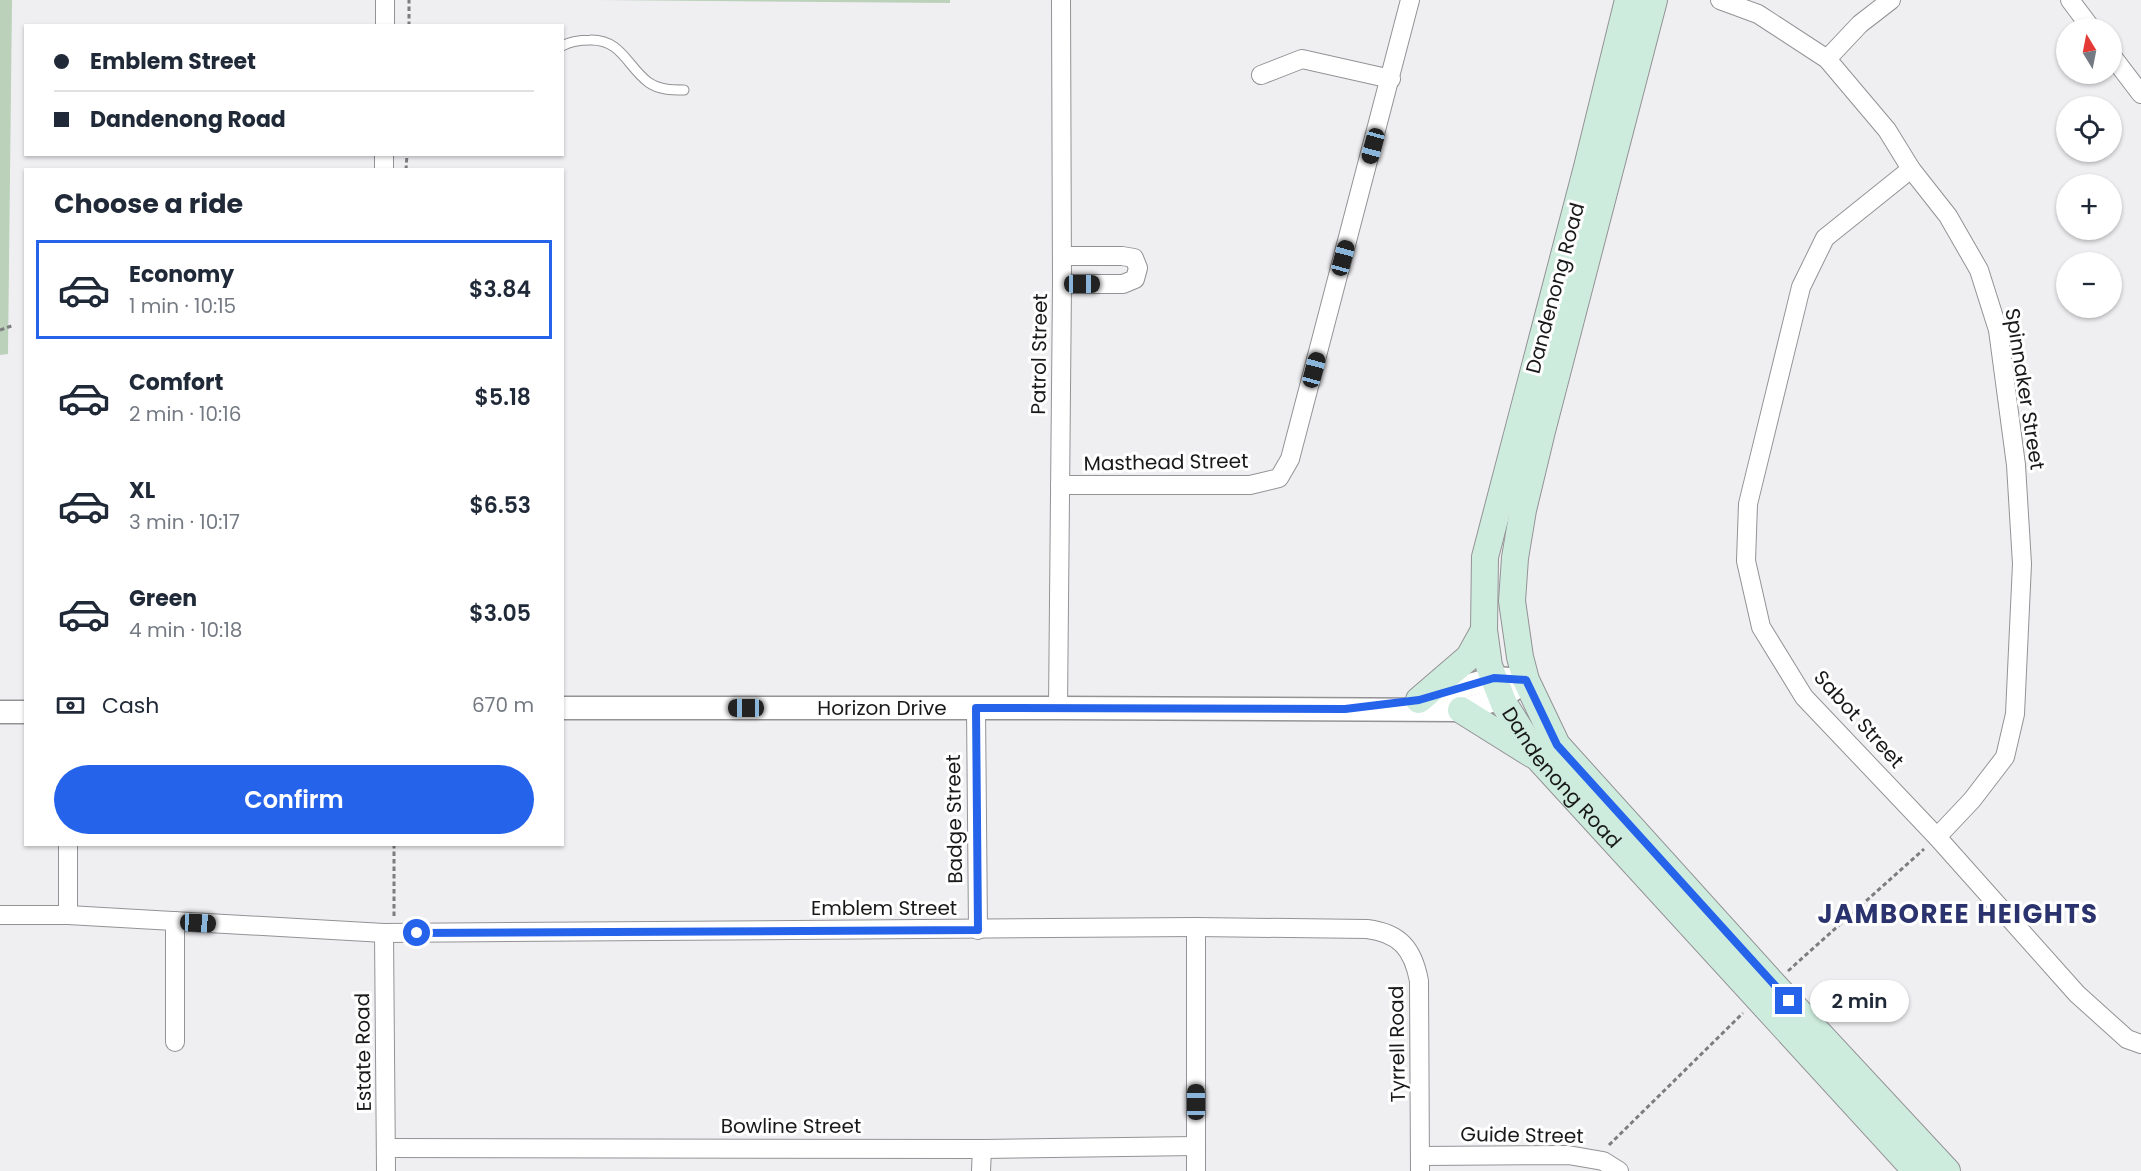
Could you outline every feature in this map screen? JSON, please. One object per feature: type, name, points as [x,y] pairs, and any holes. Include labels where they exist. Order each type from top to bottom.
[{"type":"main road","name":"Dandenong Road","points":[[1628,0],[1587,167],[1485,557],[1484,630],[1489,666],[1498,688],[1539,759],[1765,992],[1947,1171]]},
{"type":"main road","name":"Dandenong Road","points":[[1654,0],[1523,510],[1515,558],[1512,601],[1518,650],[1526,680],[1557,745],[1916,1171]]},
{"type":"main road","points":[[1419,700],[1469,657],[1484,630]]},
{"type":"main road","points":[[1461,710],[1539,759]]},
{"type":"street","points":[[385,0],[385,24]]},
{"type":"street","name":"Patrol Street","points":[[1058,708],[1062,284],[1061,0]]},
{"type":"street","name":"Masthead Street","points":[[1060,485],[1250,485],[1279,478],[1290,459],[1410,0]]},
{"type":"street","name":"Spinnaker Street","points":[[1720,0],[1758,14],[1827,59],[1887,130],[1911,169],[1948,216],[1979,270],[1998,330],[2016,465],[2022,564],[2015,714],[2005,757],[1972,800],[1937,837]]},
{"type":"street","points":[[1827,59],[1860,24],[1891,0]]},
{"type":"street","points":[[2070,0],[2084,18]]},
{"type":"street","points":[[1261,75],[1302,59],[1391,79]]},
{"type":"street","points":[[2122,69],[2141,94]]},
{"type":"street","name":"Sabot Street","points":[[1911,169],[1825,238],[1801,287],[1748,504],[1746,561],[1761,627],[1804,697],[1937,837],[2077,994],[2127,1039],[2141,1044]]},
{"type":"street","points":[[1062,256],[1122,255],[1134,258],[1138,268],[1135,279],[1123,284],[1062,284]]},
{"type":"street","name":"Horizon Drive","points":[[1345,709],[1498,688],[1526,680]]},
{"type":"street","name":"Horizon Drive","points":[[564,708],[1461,710],[1498,688]]},
{"type":"street","name":"Badge Street","points":[[976,708],[978,930]]},
{"type":"street","points":[[0,712],[24,712]]},
{"type":"street","points":[[68,846],[68,915]]},
{"type":"street","name":"Emblem Street","points":[[0,915],[68,915],[389,933],[1196,927],[1384,931]]},
{"type":"street","points":[[175,921],[175,1042]]},
{"type":"street","points":[[1196,927],[1196,1171]]},
{"type":"street","name":"Tyrrell Road","points":[[1384,931],[1402,942],[1415,961],[1419,981],[1420,1163]]},
{"type":"street","name":"Estate Road","points":[[386,1171],[389,933]]},
{"type":"street","name":"Bowline Street","points":[[387,1148],[982,1149],[1196,1146]]},
{"type":"street","points":[[981,1171],[982,1149]]},
{"type":"street","name":"Guide Street","points":[[1420,1163],[1568,1155],[1603,1161],[1619,1171]]},
{"type":"lane","points":[[564,45],[580,40],[597,40],[612,44],[648,81],[670,90],[684,90]]},
{"type":"path","points":[[409,0],[409,24]]},
{"type":"path","points":[[0,330],[14,325]]},
{"type":"path","points":[[1603,1161],[1609,1144],[1765,992],[1937,837]]},
{"type":"path","points":[[389,933],[394,846]]},
{"type":"green space","points":[[0,0],[12,0],[8,354],[0,355]]},
{"type":"green space","points":[[597,0],[950,0],[950,3]]},
{"type":"district","name":"JAMBOREE HEIGHTS","points":[[1958,914]]},
{"type":"route","points":[[417,933],[978,930],[976,708],[1345,709],[1419,700],[1494,678],[1526,680],[1557,745],[1789,1001]]}]
